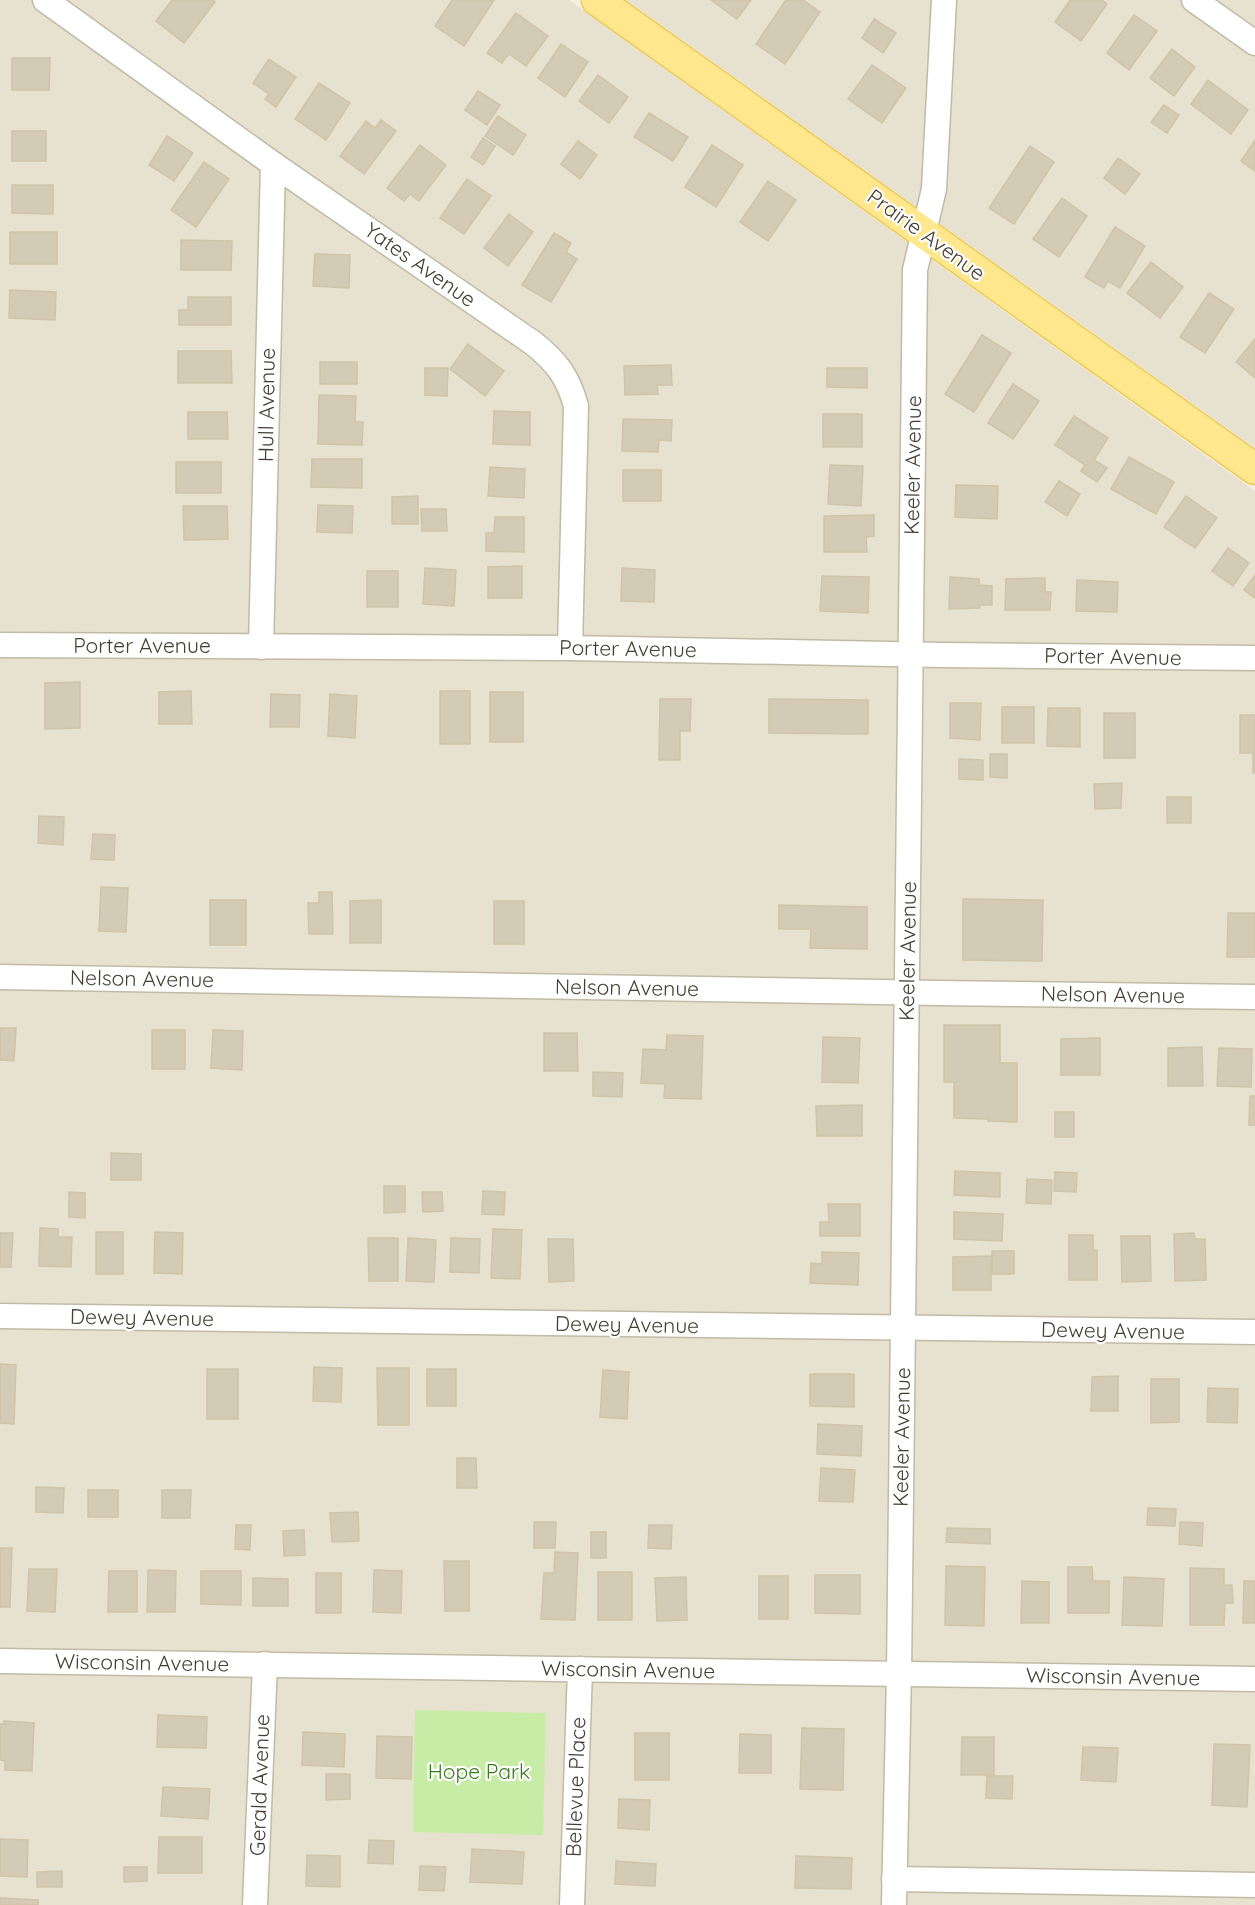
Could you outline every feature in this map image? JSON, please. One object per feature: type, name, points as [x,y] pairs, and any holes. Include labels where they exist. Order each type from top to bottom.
[{"type":"main road","name":"Prairie Avenue","points":[[597,0],[1255,469]]},
{"type":"street","name":"Yates Avenue","points":[[45,0],[273,164],[533,343],[558,367],[571,386],[576,406],[570,648]]},
{"type":"street","name":"Keeler Avenue","points":[[894,1905],[908,993],[915,270],[934,189],[944,0]]},
{"type":"street","points":[[1194,0],[1255,44]]},
{"type":"street","name":"Hull Avenue","points":[[261,646],[273,164]]},
{"type":"street","name":"Porter Avenue","points":[[0,645],[570,648],[911,655],[1255,658]]},
{"type":"street","name":"Nelson Avenue","points":[[0,976],[908,993],[1255,997]]},
{"type":"street","name":"Dewey Avenue","points":[[0,1316],[1255,1332]]},
{"type":"street","name":"Wisconsin Avenue","points":[[0,1661],[1255,1679]]},
{"type":"street","name":"Gerald Avenue","points":[[255,1905],[265,1664]]},
{"type":"street","name":"Bellevue Place","points":[[572,1905],[580,1669]]},
{"type":"street","points":[[894,1879],[1255,1885]]},
{"type":"shaded area","points":[[0,0],[569,0],[1255,491],[1255,1905],[0,1905]]},
{"type":"shaded area","points":[[626,0],[1255,0],[1255,448]]},
{"type":"green space","name":"Hope Park","points":[[415,1710],[546,1713],[543,1835],[413,1832]]},
{"type":"building","points":[[172,0],[212,0],[215,2],[184,43],[156,21]]},
{"type":"building","points":[[452,0],[494,0],[464,46],[435,26]]},
{"type":"building","points":[[711,0],[751,0],[737,19]]},
{"type":"building","points":[[786,0],[803,0],[820,12],[785,64],[756,44]]},
{"type":"building","points":[[1070,0],[1102,0],[1107,4],[1081,41],[1055,22]]},
{"type":"building","points":[[516,13],[548,36],[526,66],[509,54],[502,63],[487,53]]},
{"type":"building","points":[[1134,15],[1157,31],[1129,70],[1107,53]]},
{"type":"building","points":[[874,19],[896,33],[883,53],[862,38]]},
{"type":"building","points":[[561,44],[588,62],[565,97],[538,78]]},
{"type":"building","points":[[1172,49],[1195,67],[1174,96],[1150,78]]},
{"type":"building","points":[[12,58],[50,58],[49,90],[12,90]]},
{"type":"building","points":[[269,59],[296,77],[276,107],[265,99],[269,94],[253,83]]},
{"type":"building","points":[[872,65],[906,88],[882,123],[848,99]]},
{"type":"building","points":[[598,75],[628,97],[609,123],[579,101]]},
{"type":"building","points":[[1208,80],[1248,110],[1231,134],[1191,104]]},
{"type":"building","points":[[319,83],[350,103],[326,140],[295,119]]},
{"type":"building","points":[[478,91],[500,105],[487,125],[465,110]]},
{"type":"building","points":[[1164,105],[1179,115],[1167,133],[1151,122]]},
{"type":"building","points":[[649,113],[688,137],[673,161],[634,137]]},
{"type":"building","points":[[498,116],[526,135],[513,155],[485,136]]},
{"type":"building","points":[[381,120],[396,131],[364,174],[340,156],[366,121],[375,128]]},
{"type":"building","points":[[12,131],[46,131],[46,161],[12,161]]},
{"type":"building","points":[[167,136],[193,153],[174,181],[149,165]]},
{"type":"building","points":[[483,138],[495,146],[483,165],[471,157]]},
{"type":"building","points":[[1255,140],[1255,171],[1241,161]]},
{"type":"building","points":[[578,141],[597,155],[580,179],[561,164]]},
{"type":"building","points":[[420,145],[446,165],[419,201],[410,194],[404,201],[387,188]]},
{"type":"building","points":[[712,145],[743,165],[716,207],[685,187]]},
{"type":"building","points":[[1030,146],[1054,162],[1014,224],[989,208]]},
{"type":"building","points":[[1118,158],[1140,174],[1125,194],[1104,178]]},
{"type":"building","points":[[204,162],[229,179],[196,227],[171,210]]},
{"type":"building","points":[[467,179],[491,196],[464,234],[440,218]]},
{"type":"building","points":[[768,181],[796,200],[768,241],[740,222]]},
{"type":"building","points":[[12,185],[53,185],[53,214],[12,213]]},
{"type":"building","points":[[1062,198],[1087,216],[1059,257],[1033,239]]},
{"type":"building","points":[[509,214],[533,232],[508,266],[484,248]]},
{"type":"building","points":[[1115,227],[1145,246],[1120,288],[1108,281],[1104,288],[1085,277]]},
{"type":"building","points":[[10,232],[57,232],[57,264],[10,264]]},
{"type":"building","points":[[554,233],[571,243],[566,252],[577,259],[551,302],[522,285]]},
{"type":"building","points":[[181,240],[232,241],[231,270],[181,270]]},
{"type":"building","points":[[315,254],[350,255],[349,288],[313,286]]},
{"type":"building","points":[[1151,262],[1183,287],[1160,318],[1127,293]]},
{"type":"building","points":[[10,290],[56,292],[55,320],[9,318]]},
{"type":"building","points":[[1209,293],[1234,309],[1205,353],[1180,337]]},
{"type":"building","points":[[188,297],[231,297],[231,325],[179,325],[179,310],[188,310]]},
{"type":"building","points":[[982,335],[1011,353],[974,412],[945,394]]},
{"type":"building","points":[[1255,339],[1255,378],[1236,362]]},
{"type":"building","points":[[468,344],[504,371],[485,396],[450,369]]},
{"type":"building","points":[[178,351],[231,351],[232,383],[178,383]]},
{"type":"building","points":[[320,362],[357,362],[357,384],[320,384]]},
{"type":"building","points":[[671,365],[672,385],[657,385],[658,394],[625,395],[624,366]]},
{"type":"building","points":[[425,368],[448,368],[447,396],[425,395]]},
{"type":"building","points":[[827,368],[867,368],[867,388],[827,387]]},
{"type":"building","points":[[1013,384],[1039,401],[1013,439],[988,423]]},
{"type":"building","points":[[319,395],[356,396],[355,422],[363,422],[362,445],[318,444]]},
{"type":"building","points":[[494,411],[530,412],[530,445],[493,444]]},
{"type":"building","points":[[188,412],[227,412],[228,439],[188,439]]},
{"type":"building","points":[[823,414],[862,414],[862,447],[823,447]]},
{"type":"building","points":[[1074,416],[1108,438],[1094,460],[1107,468],[1097,482],[1081,471],[1085,465],[1055,445]]},
{"type":"building","points":[[623,419],[672,420],[671,441],[659,440],[658,452],[622,451]]},
{"type":"building","points":[[1129,457],[1174,482],[1156,514],[1111,489]]},
{"type":"building","points":[[312,459],[362,459],[362,488],[311,487]]},
{"type":"building","points":[[176,462],[221,462],[221,493],[176,493]]},
{"type":"building","points":[[830,465],[863,466],[861,506],[828,504]]},
{"type":"building","points":[[490,467],[525,469],[524,498],[488,496]]},
{"type":"building","points":[[623,470],[661,470],[661,501],[623,501]]},
{"type":"building","points":[[1059,481],[1080,494],[1067,516],[1045,502]]},
{"type":"building","points":[[956,485],[998,486],[997,519],[955,517]]},
{"type":"building","points":[[418,496],[418,524],[392,524],[392,497]]},
{"type":"building","points":[[1186,496],[1217,518],[1195,548],[1164,527]]},
{"type":"building","points":[[318,505],[353,506],[352,533],[317,532]]},
{"type":"building","points":[[183,506],[227,506],[228,539],[184,540]]},
{"type":"building","points":[[421,509],[446,509],[447,531],[422,531]]},
{"type":"building","points":[[874,515],[874,536],[866,537],[867,552],[824,552],[824,516]]},
{"type":"building","points":[[495,517],[524,517],[524,552],[486,551],[486,533],[494,533]]},
{"type":"building","points":[[1228,548],[1249,563],[1233,586],[1212,571]]},
{"type":"building","points":[[522,566],[522,598],[488,598],[488,567]]},
{"type":"building","points":[[425,568],[456,570],[454,606],[423,604]]},
{"type":"building","points":[[622,568],[655,570],[654,602],[621,601]]},
{"type":"building","points":[[367,571],[398,571],[398,607],[367,607]]},
{"type":"building","points":[[1255,575],[1255,598],[1244,590]]},
{"type":"building","points":[[822,576],[869,577],[868,613],[820,611]]},
{"type":"building","points":[[950,577],[979,579],[979,585],[992,586],[992,605],[980,605],[980,608],[949,609]]},
{"type":"building","points":[[1045,578],[1045,592],[1051,592],[1050,610],[1005,610],[1006,579]]},
{"type":"building","points":[[1077,580],[1118,582],[1117,612],[1076,611]]},
{"type":"building","points":[[80,682],[80,728],[45,729],[45,683]]},
{"type":"building","points":[[191,691],[192,724],[159,724],[159,692]]},
{"type":"building","points":[[440,691],[470,691],[470,744],[440,744]]},
{"type":"building","points":[[490,692],[523,692],[523,742],[490,742]]},
{"type":"building","points":[[271,694],[300,695],[299,727],[270,727]]},
{"type":"building","points":[[330,694],[357,696],[355,738],[328,736]]},
{"type":"building","points":[[660,699],[691,699],[690,731],[680,731],[680,760],[659,760]]},
{"type":"building","points":[[769,699],[868,700],[868,734],[769,733]]},
{"type":"building","points":[[950,703],[981,703],[980,740],[950,738]]},
{"type":"building","points":[[1002,707],[1034,707],[1034,743],[1002,743]]},
{"type":"building","points":[[1048,708],[1080,708],[1080,747],[1047,746]]},
{"type":"building","points":[[1104,713],[1135,713],[1135,758],[1104,758]]},
{"type":"building","points":[[1240,715],[1255,715],[1255,773],[1253,773],[1253,753],[1240,753]]},
{"type":"building","points":[[990,754],[1007,754],[1007,778],[990,777]]},
{"type":"building","points":[[959,759],[983,760],[983,780],[959,779]]},
{"type":"building","points":[[1122,783],[1121,808],[1095,809],[1094,784]]},
{"type":"building","points":[[1167,797],[1191,797],[1191,823],[1167,823]]},
{"type":"building","points":[[39,816],[64,817],[63,845],[38,843]]},
{"type":"building","points":[[93,834],[115,835],[114,860],[91,859]]},
{"type":"building","points":[[101,887],[128,888],[126,932],[99,931]]},
{"type":"building","points":[[319,892],[332,892],[333,934],[309,934],[308,903],[319,903]]},
{"type":"building","points":[[963,899],[1043,900],[1042,961],[963,960]]},
{"type":"building","points":[[210,900],[246,900],[246,945],[210,945]]},
{"type":"building","points":[[381,900],[381,943],[350,943],[350,901]]},
{"type":"building","points":[[494,901],[524,901],[524,944],[494,944]]},
{"type":"building","points":[[779,905],[867,907],[867,949],[810,948],[811,929],[779,929]]},
{"type":"building","points":[[1228,913],[1255,913],[1255,957],[1227,957]]},
{"type":"building","points":[[944,1025],[1000,1025],[1000,1063],[1017,1063],[1017,1122],[954,1118],[954,1082],[944,1082]]},
{"type":"building","points":[[0,1028],[16,1028],[14,1061],[0,1060]]},
{"type":"building","points":[[152,1030],[185,1030],[185,1069],[152,1069]]},
{"type":"building","points":[[213,1030],[243,1031],[242,1070],[211,1068]]},
{"type":"building","points":[[544,1033],[577,1033],[578,1071],[544,1071]]},
{"type":"building","points":[[667,1035],[703,1036],[701,1099],[664,1098],[665,1084],[641,1083],[643,1049],[666,1050]]},
{"type":"building","points":[[823,1037],[860,1038],[858,1083],[822,1082]]},
{"type":"building","points":[[1100,1038],[1100,1075],[1061,1075],[1061,1039]]},
{"type":"building","points":[[1202,1047],[1203,1086],[1168,1086],[1168,1048]]},
{"type":"building","points":[[1219,1048],[1252,1049],[1251,1087],[1217,1086]]},
{"type":"building","points":[[593,1072],[623,1073],[622,1097],[593,1096]]},
{"type":"building","points":[[1250,1096],[1255,1096],[1255,1125],[1249,1125]]},
{"type":"building","points":[[862,1105],[862,1136],[817,1136],[816,1106]]},
{"type":"building","points":[[1055,1112],[1074,1112],[1074,1137],[1055,1137]]},
{"type":"building","points":[[111,1153],[141,1154],[141,1180],[111,1180]]},
{"type":"building","points":[[955,1171],[1000,1173],[1000,1197],[954,1195]]},
{"type":"building","points":[[1055,1172],[1077,1173],[1076,1192],[1054,1191]]},
{"type":"building","points":[[1027,1179],[1052,1180],[1051,1204],[1026,1203]]},
{"type":"building","points":[[384,1186],[405,1186],[405,1212],[384,1213]]},
{"type":"building","points":[[483,1191],[505,1192],[504,1215],[482,1214]]},
{"type":"building","points":[[69,1192],[85,1193],[85,1218],[69,1217]]},
{"type":"building","points":[[422,1192],[442,1192],[443,1211],[423,1212]]},
{"type":"building","points":[[828,1204],[860,1204],[860,1236],[820,1236],[820,1222],[829,1222]]},
{"type":"building","points":[[954,1212],[1003,1214],[1002,1241],[954,1239]]},
{"type":"building","points":[[40,1228],[58,1229],[58,1237],[72,1237],[71,1267],[39,1266]]},
{"type":"building","points":[[493,1229],[522,1230],[520,1279],[491,1278]]},
{"type":"building","points":[[96,1232],[123,1232],[123,1274],[96,1274]]},
{"type":"building","points":[[155,1232],[183,1233],[182,1274],[154,1273]]},
{"type":"building","points":[[0,1233],[13,1233],[11,1267],[0,1267]]},
{"type":"building","points":[[1194,1233],[1195,1239],[1205,1239],[1206,1280],[1175,1281],[1174,1234]]},
{"type":"building","points":[[1069,1235],[1093,1235],[1093,1250],[1097,1250],[1097,1280],[1069,1280]]},
{"type":"building","points":[[1121,1236],[1150,1236],[1151,1281],[1122,1282]]},
{"type":"building","points":[[368,1238],[398,1238],[398,1281],[369,1281]]},
{"type":"building","points":[[408,1238],[436,1240],[434,1282],[406,1281]]},
{"type":"building","points":[[451,1238],[480,1239],[479,1273],[450,1272]]},
{"type":"building","points":[[548,1239],[573,1239],[574,1281],[549,1282]]},
{"type":"building","points":[[992,1251],[1014,1251],[1014,1274],[992,1274]]},
{"type":"building","points":[[822,1252],[859,1253],[858,1285],[810,1283],[811,1263],[822,1264]]},
{"type":"building","points":[[991,1256],[991,1290],[953,1290],[953,1257]]},
{"type":"building","points":[[0,1364],[16,1365],[14,1424],[0,1423]]},
{"type":"building","points":[[314,1367],[342,1368],[341,1402],[313,1401]]},
{"type":"building","points":[[377,1368],[409,1368],[409,1425],[378,1425]]},
{"type":"building","points":[[207,1369],[238,1369],[238,1419],[207,1419]]},
{"type":"building","points":[[427,1369],[456,1369],[456,1406],[427,1406]]},
{"type":"building","points":[[603,1370],[629,1372],[627,1419],[600,1417]]},
{"type":"building","points":[[810,1374],[854,1374],[854,1407],[810,1406]]},
{"type":"building","points":[[1118,1376],[1118,1411],[1091,1411],[1092,1377]]},
{"type":"building","points":[[1151,1379],[1179,1379],[1179,1422],[1151,1423]]},
{"type":"building","points":[[1208,1388],[1238,1389],[1237,1423],[1207,1422]]},
{"type":"building","points":[[818,1424],[862,1426],[861,1456],[817,1454]]},
{"type":"building","points":[[457,1458],[476,1458],[477,1488],[457,1488]]},
{"type":"building","points":[[821,1468],[855,1470],[853,1502],[819,1501]]},
{"type":"building","points":[[36,1487],[64,1488],[63,1513],[36,1512]]},
{"type":"building","points":[[88,1490],[118,1490],[118,1517],[88,1517]]},
{"type":"building","points":[[162,1490],[191,1490],[190,1518],[162,1518]]},
{"type":"building","points":[[1148,1508],[1176,1509],[1175,1526],[1147,1525]]},
{"type":"building","points":[[358,1512],[359,1541],[332,1542],[330,1513]]},
{"type":"building","points":[[534,1522],[556,1522],[555,1548],[534,1548]]},
{"type":"building","points":[[1180,1522],[1203,1523],[1202,1546],[1179,1544]]},
{"type":"building","points":[[236,1525],[251,1525],[250,1550],[235,1549]]},
{"type":"building","points":[[649,1525],[672,1525],[671,1549],[648,1548]]},
{"type":"building","points":[[947,1528],[990,1529],[990,1544],[946,1542]]},
{"type":"building","points":[[304,1530],[305,1555],[284,1556],[283,1531]]},
{"type":"building","points":[[591,1532],[606,1532],[606,1558],[591,1558]]},
{"type":"building","points":[[0,1548],[12,1548],[10,1607],[0,1607]]},
{"type":"building","points":[[555,1552],[578,1553],[575,1620],[541,1619],[544,1573],[554,1573]]},
{"type":"building","points":[[444,1561],[469,1561],[469,1611],[445,1611]]},
{"type":"building","points":[[946,1566],[985,1567],[984,1626],[945,1625]]},
{"type":"building","points":[[1068,1567],[1092,1567],[1093,1581],[1109,1581],[1109,1613],[1068,1613]]},
{"type":"building","points":[[1190,1568],[1224,1569],[1224,1585],[1232,1585],[1233,1603],[1225,1603],[1224,1625],[1190,1625]]},
{"type":"building","points":[[29,1569],[57,1569],[55,1612],[27,1611]]},
{"type":"building","points":[[148,1570],[176,1571],[175,1612],[147,1612]]},
{"type":"building","points":[[374,1570],[402,1571],[401,1613],[373,1612]]},
{"type":"building","points":[[109,1571],[137,1571],[137,1612],[108,1612]]},
{"type":"building","points":[[201,1571],[241,1571],[241,1605],[201,1604]]},
{"type":"building","points":[[598,1572],[632,1572],[632,1620],[598,1620]]},
{"type":"building","points":[[316,1573],[341,1573],[341,1613],[316,1613]]},
{"type":"building","points":[[815,1575],[860,1575],[860,1614],[815,1613]]},
{"type":"building","points":[[759,1576],[788,1576],[788,1619],[759,1619]]},
{"type":"building","points":[[686,1577],[687,1620],[657,1621],[655,1578]]},
{"type":"building","points":[[1124,1577],[1164,1579],[1162,1626],[1122,1625]]},
{"type":"building","points":[[253,1578],[288,1579],[288,1606],[253,1606]]},
{"type":"building","points":[[1022,1581],[1049,1582],[1049,1623],[1021,1623]]},
{"type":"building","points":[[1244,1581],[1255,1581],[1255,1623],[1243,1623]]},
{"type":"building","points":[[158,1715],[207,1717],[206,1748],[157,1747]]},
{"type":"building","points":[[4,1721],[34,1723],[32,1771],[5,1770],[5,1761],[0,1760],[0,1724],[4,1724]]},
{"type":"building","points":[[802,1728],[844,1729],[843,1790],[800,1789]]},
{"type":"building","points":[[303,1732],[345,1734],[344,1767],[302,1765]]},
{"type":"building","points":[[635,1733],[669,1733],[669,1780],[635,1780]]},
{"type":"building","points":[[740,1734],[771,1735],[771,1773],[739,1773]]},
{"type":"building","points":[[377,1736],[412,1737],[411,1779],[376,1778]]},
{"type":"building","points":[[962,1737],[994,1737],[994,1775],[961,1775]]},
{"type":"building","points":[[1214,1744],[1250,1745],[1247,1807],[1212,1805]]},
{"type":"building","points":[[1083,1747],[1118,1748],[1116,1782],[1081,1780]]},
{"type":"building","points":[[326,1774],[350,1774],[350,1799],[326,1800]]},
{"type":"building","points":[[987,1776],[1013,1776],[1012,1799],[986,1798]]},
{"type":"building","points":[[163,1787],[210,1789],[208,1819],[161,1816]]},
{"type":"building","points":[[619,1799],[650,1800],[649,1830],[618,1828]]},
{"type":"building","points":[[159,1837],[202,1837],[202,1873],[158,1873]]},
{"type":"building","points":[[0,1839],[28,1840],[27,1877],[0,1876]]},
{"type":"building","points":[[369,1840],[394,1841],[393,1864],[368,1863]]},
{"type":"building","points":[[472,1849],[524,1852],[522,1884],[470,1882]]},
{"type":"building","points":[[307,1855],[340,1856],[340,1887],[306,1886]]},
{"type":"building","points":[[796,1856],[852,1858],[851,1889],[795,1888]]},
{"type":"building","points":[[616,1861],[656,1864],[655,1886],[615,1884]]},
{"type":"building","points":[[420,1866],[446,1867],[444,1891],[419,1890]]},
{"type":"building","points":[[124,1867],[147,1867],[147,1881],[124,1882]]},
{"type":"building","points":[[62,1871],[62,1887],[37,1887],[37,1872]]},
{"type":"building","points":[[0,1898],[38,1900],[38,1905],[0,1905]]}]
